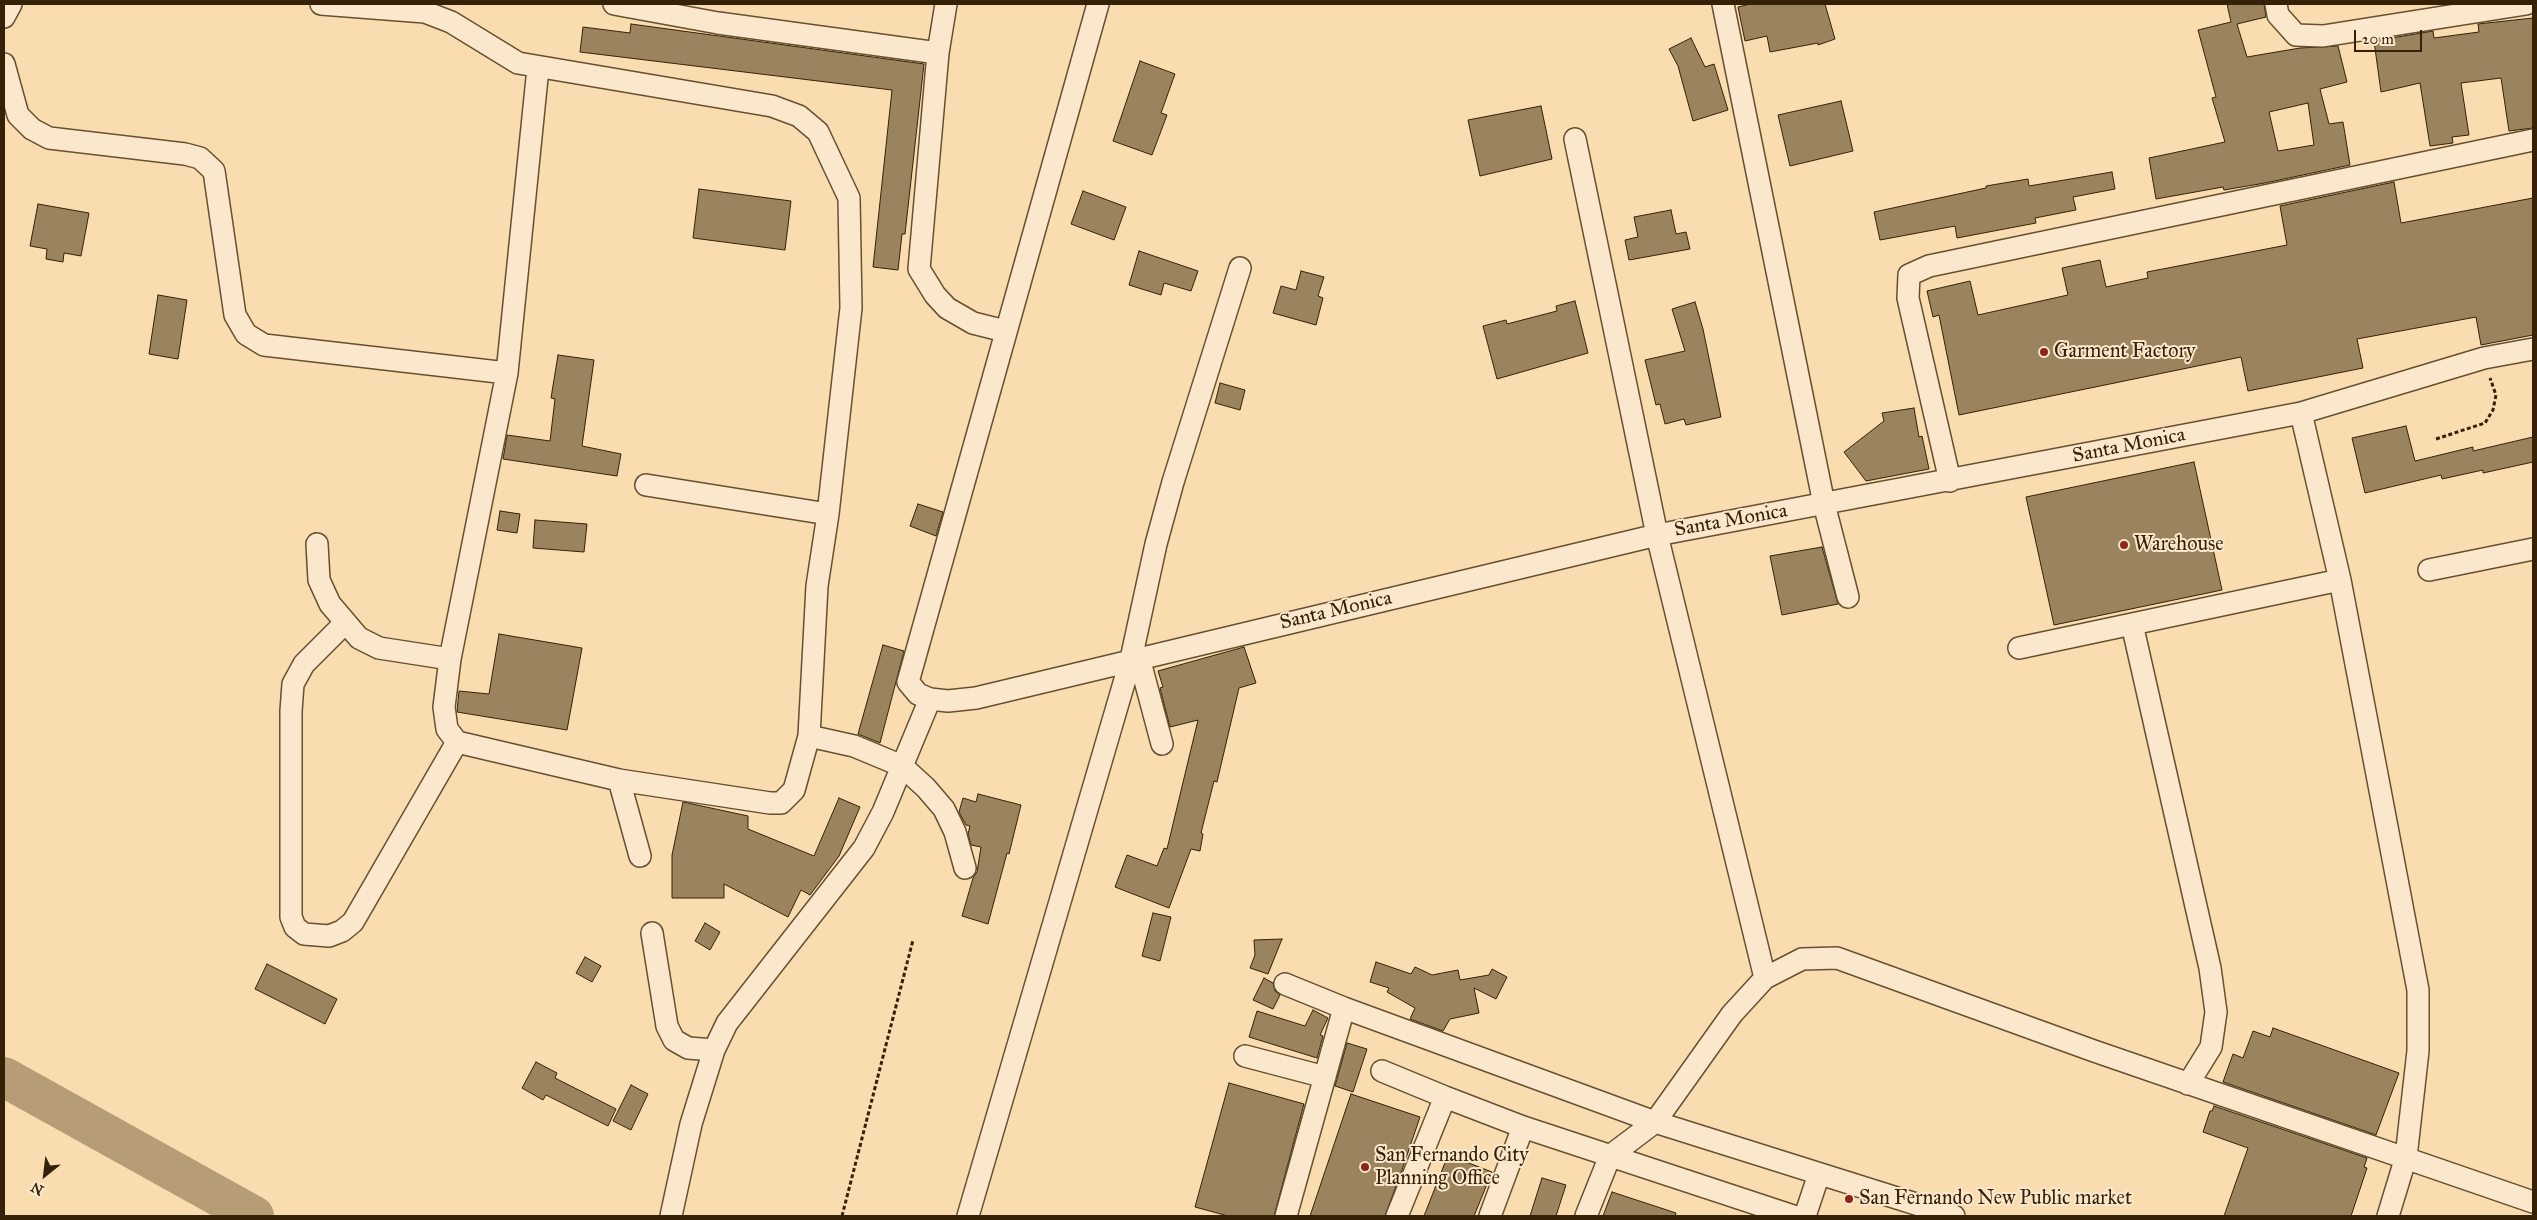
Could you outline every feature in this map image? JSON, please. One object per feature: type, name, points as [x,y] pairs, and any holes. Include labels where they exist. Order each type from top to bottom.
[{"type":"street","points":[[4,17],[11,4]]},
{"type":"street","points":[[321,4],[425,12],[451,22],[518,63],[538,68],[772,106],[799,116],[818,132],[849,198],[851,308],[828,514],[817,586],[809,736],[794,790],[781,803],[751,802],[618,780],[457,742],[447,729],[444,707],[450,659],[507,373],[538,68]]},
{"type":"street","points":[[614,4],[719,14],[938,53]]},
{"type":"street","points":[[946,4],[938,53],[919,269],[935,295],[947,308],[973,323],[1005,331]]},
{"type":"street","points":[[671,1216],[691,1124],[714,1050],[727,1023],[864,848],[883,812],[930,699],[912,690],[908,682],[1098,4]]},
{"type":"street","points":[[1723,4],[1824,504],[1848,596]]},
{"type":"street","points":[[2276,4],[2278,15],[2296,35],[2323,36],[2481,7],[2526,4]]},
{"type":"street","points":[[4,64],[18,115],[32,129],[49,138],[185,154],[200,158],[214,171],[235,315],[246,334],[264,345],[507,373]]},
{"type":"street","points":[[1575,139],[1657,535],[1765,978]]},
{"type":"street","points":[[1950,481],[1908,298],[1910,275],[1929,266],[2533,140]]},
{"type":"street","points":[[968,1216],[1135,658],[1156,544],[1240,268]]},
{"type":"street","name":"Santa Monica","points":[[930,699],[948,701],[976,698],[1135,658],[1657,535],[2301,413],[2484,358],[2533,349]]},
{"type":"street","points":[[2301,413],[2340,580],[2418,990],[2418,1051],[2406,1157],[2388,1216]]},
{"type":"street","points":[[646,485],[828,514]]},
{"type":"street","points":[[317,544],[319,580],[330,604],[359,638],[379,648],[450,659]]},
{"type":"street","points":[[2429,570],[2533,549]]},
{"type":"street","points":[[2019,648],[2340,580]]},
{"type":"street","points":[[345,623],[304,664],[293,684],[291,711],[291,918],[295,927],[304,934],[330,936],[342,932],[353,922],[457,742]]},
{"type":"street","points":[[2132,624],[2210,968],[2214,994],[2216,1012],[2211,1047],[2188,1084]]},
{"type":"street","points":[[1135,658],[1162,744]]},
{"type":"street","points":[[809,736],[854,746],[902,766],[926,788],[944,810],[955,832],[965,868]]},
{"type":"street","points":[[618,780],[640,856]]},
{"type":"street","points":[[652,933],[667,1026],[674,1040],[688,1048],[714,1050]]},
{"type":"street","points":[[1586,1216],[1610,1156],[1655,1122],[1732,1014],[1765,978],[1802,959],[1837,958],[2188,1084],[2533,1202]]},
{"type":"street","points":[[1285,984],[1344,1008],[1655,1122],[1954,1216]]},
{"type":"street","points":[[1286,1216],[1344,1008]]},
{"type":"street","points":[[1245,1056],[1325,1077]]},
{"type":"street","points":[[1382,1071],[1523,1126],[1793,1216]]},
{"type":"street","points":[[1398,1216],[1445,1097]]},
{"type":"street","points":[[1490,1216],[1523,1126]]},
{"type":"street","points":[[1805,1216],[1819,1174]]},
{"type":"path","points":[[2436,439],[2485,423],[2493,410],[2496,395],[2484,358]]},
{"type":"path","points":[[842,1216],[913,940]]},
{"type":"building","points":[[1750,4],[1825,4],[1835,39],[1818,45],[1818,43],[1770,52],[1767,36],[1745,41],[1738,7]]},
{"type":"building","points":[[2227,4],[2264,4],[2266,17],[2237,24],[2247,57],[2300,48],[2338,46],[2347,82],[2320,89],[2329,124],[2343,122],[2350,165],[2265,183],[2224,190],[2223,187],[2156,199],[2149,158],[2225,142],[2212,98],[2216,97],[2198,30],[2231,22]],"holes":[[[2308,103],[2314,145],[2278,151],[2269,112]]]},
{"type":"building","points":[[2533,18],[2533,128],[2509,131],[2501,78],[2461,83],[2469,135],[2452,137],[2453,143],[2430,146],[2420,83],[2381,92],[2374,41],[2433,31],[2434,38],[2479,32],[2478,24]]},
{"type":"building","points":[[631,24],[924,64],[905,234],[902,234],[898,270],[873,267],[892,90],[580,52],[583,27],[630,33]]},
{"type":"building","points":[[1691,38],[1705,67],[1714,64],[1728,110],[1693,121],[1678,66],[1669,49]]},
{"type":"building","points":[[1140,61],[1175,74],[1161,113],[1167,115],[1152,155],[1113,141]]},
{"type":"building","points":[[1841,101],[1853,151],[1790,166],[1778,115]]},
{"type":"building","points":[[1541,106],[1552,159],[1480,176],[1468,120]]},
{"type":"building","points":[[2112,172],[2115,189],[2073,197],[2076,210],[2035,218],[2036,223],[1957,238],[1955,226],[1880,240],[1874,212],[1986,188],[1986,186],[2028,179],[2029,186]]},
{"type":"building","points":[[2394,182],[2401,223],[2533,198],[2533,335],[2481,345],[2476,317],[2357,339],[2363,368],[2248,391],[2241,357],[1959,415],[1939,315],[1933,317],[1927,291],[1970,281],[1978,315],[2068,295],[2062,268],[2100,260],[2106,287],[2148,278],[2147,272],[2287,245],[2280,206]]},
{"type":"building","points":[[699,189],[791,201],[785,250],[693,238]]},
{"type":"building","points":[[1083,191],[1126,207],[1114,240],[1071,224]]},
{"type":"building","points":[[38,204],[89,213],[81,256],[64,253],[63,262],[46,259],[47,249],[30,246]]},
{"type":"building","points":[[1671,210],[1676,234],[1686,232],[1690,249],[1629,260],[1625,240],[1638,237],[1634,217]]},
{"type":"building","points":[[1139,251],[1198,271],[1191,291],[1164,283],[1161,295],[1129,285]]},
{"type":"building","points":[[1301,271],[1324,277],[1318,296],[1323,298],[1316,325],[1273,313],[1281,286],[1296,290]]},
{"type":"building","points":[[158,295],[187,300],[178,359],[149,354]]},
{"type":"building","points":[[1575,301],[1588,353],[1497,379],[1483,326],[1506,320],[1507,324],[1557,311],[1556,306]]},
{"type":"building","points":[[1695,302],[1703,329],[1721,417],[1686,425],[1684,419],[1665,424],[1660,404],[1656,405],[1645,360],[1685,351],[1672,309]]},
{"type":"building","points":[[558,355],[594,360],[582,446],[621,454],[617,476],[503,459],[507,435],[550,441],[555,399],[551,398]]},
{"type":"building","points":[[1220,383],[1245,390],[1240,410],[1215,403]]},
{"type":"building","points":[[1914,408],[1919,437],[1922,436],[1929,469],[1866,481],[1844,452],[1884,421],[1882,413]]},
{"type":"building","points":[[2406,426],[2415,461],[2473,447],[2473,451],[2533,437],[2533,462],[2483,473],[2483,470],[2442,479],[2441,475],[2365,493],[2352,438]]},
{"type":"building","name":"Warehouse","points":[[2194,462],[2222,590],[2054,625],[2026,497]]},
{"type":"building","points":[[918,504],[943,512],[936,536],[910,526]]},
{"type":"building","points":[[500,511],[520,514],[517,533],[497,530]]},
{"type":"building","points":[[535,520],[587,524],[584,552],[533,548]]},
{"type":"building","points":[[1822,547],[1838,604],[1782,615],[1770,556]]},
{"type":"building","points":[[499,634],[582,648],[567,730],[457,712],[459,691],[489,694]]},
{"type":"building","points":[[883,645],[904,651],[880,743],[858,734]]},
{"type":"building","points":[[1244,647],[1256,683],[1239,688],[1217,782],[1214,781],[1201,833],[1203,834],[1200,851],[1191,849],[1169,908],[1115,887],[1127,855],[1157,866],[1164,848],[1167,849],[1198,720],[1170,727],[1160,688],[1163,687],[1158,671]]},
{"type":"building","points":[[978,794],[1021,805],[1009,854],[1007,853],[988,924],[962,916],[973,878],[977,872],[981,847],[971,845],[968,834],[970,826],[966,825],[959,812],[963,798],[976,802]]},
{"type":"building","points":[[839,798],[860,807],[839,856],[810,895],[801,890],[788,917],[724,884],[724,898],[672,898],[672,855],[683,802],[748,816],[748,829],[814,856]]},
{"type":"building","points":[[1153,913],[1171,917],[1160,961],[1142,956]]},
{"type":"building","points":[[705,923],[720,932],[710,950],[695,941]]},
{"type":"building","points":[[1282,939],[1268,974],[1250,968],[1255,955],[1254,940]]},
{"type":"building","points":[[585,957],[601,966],[592,982],[576,973]]},
{"type":"building","points":[[1376,962],[1411,974],[1415,967],[1432,975],[1458,970],[1460,980],[1489,975],[1492,969],[1507,977],[1496,999],[1474,988],[1479,1013],[1450,1019],[1443,1031],[1410,1019],[1415,1008],[1387,992],[1389,988],[1370,982]]},
{"type":"building","points":[[267,964],[337,999],[325,1024],[255,989]]},
{"type":"building","points":[[1264,978],[1273,983],[1275,991],[1280,995],[1273,1009],[1253,1000]]},
{"type":"building","points":[[1313,1010],[1328,1018],[1320,1035],[1323,1036],[1317,1058],[1249,1037],[1257,1011],[1305,1026]]},
{"type":"building","points":[[2273,1028],[2399,1073],[2376,1135],[2223,1082],[2233,1054],[2243,1058],[2253,1031],[2270,1037]]},
{"type":"building","points":[[1347,1043],[1367,1049],[1353,1092],[1335,1086]]},
{"type":"building","points":[[536,1062],[557,1073],[555,1078],[616,1109],[608,1126],[546,1095],[543,1100],[522,1088]]},
{"type":"building","points":[[1229,1083],[1304,1104],[1274,1216],[1228,1216],[1195,1207]]},
{"type":"building","points":[[631,1085],[648,1094],[631,1130],[613,1121]]},
{"type":"building","name":"San Fernando City Planning Office","points":[[1351,1094],[1420,1117],[1385,1216],[1310,1216]]},
{"type":"building","points":[[2214,1106],[2367,1158],[2364,1167],[2367,1168],[2351,1216],[2224,1216],[2248,1148],[2203,1132],[2210,1111],[2212,1111]]},
{"type":"building","points":[[1448,1155],[1492,1172],[1474,1216],[1424,1216]]},
{"type":"building","points":[[1542,1178],[1566,1185],[1556,1216],[1530,1216]]},
{"type":"building","points":[[1612,1192],[1676,1213],[1675,1216],[1603,1216]]},
{"type":"waterway","points":[[4,1077],[254,1216]]},
{"type":"place","name":"Garment Factory","points":[[2044,352]]},
{"type":"place","name":"Warehouse","points":[[2124,545]]},
{"type":"place","name":"San Fernando City Planning Office","points":[[1365,1167]]},
{"type":"place","name":"San Fernando New Public market","points":[[1849,1199]]}]
